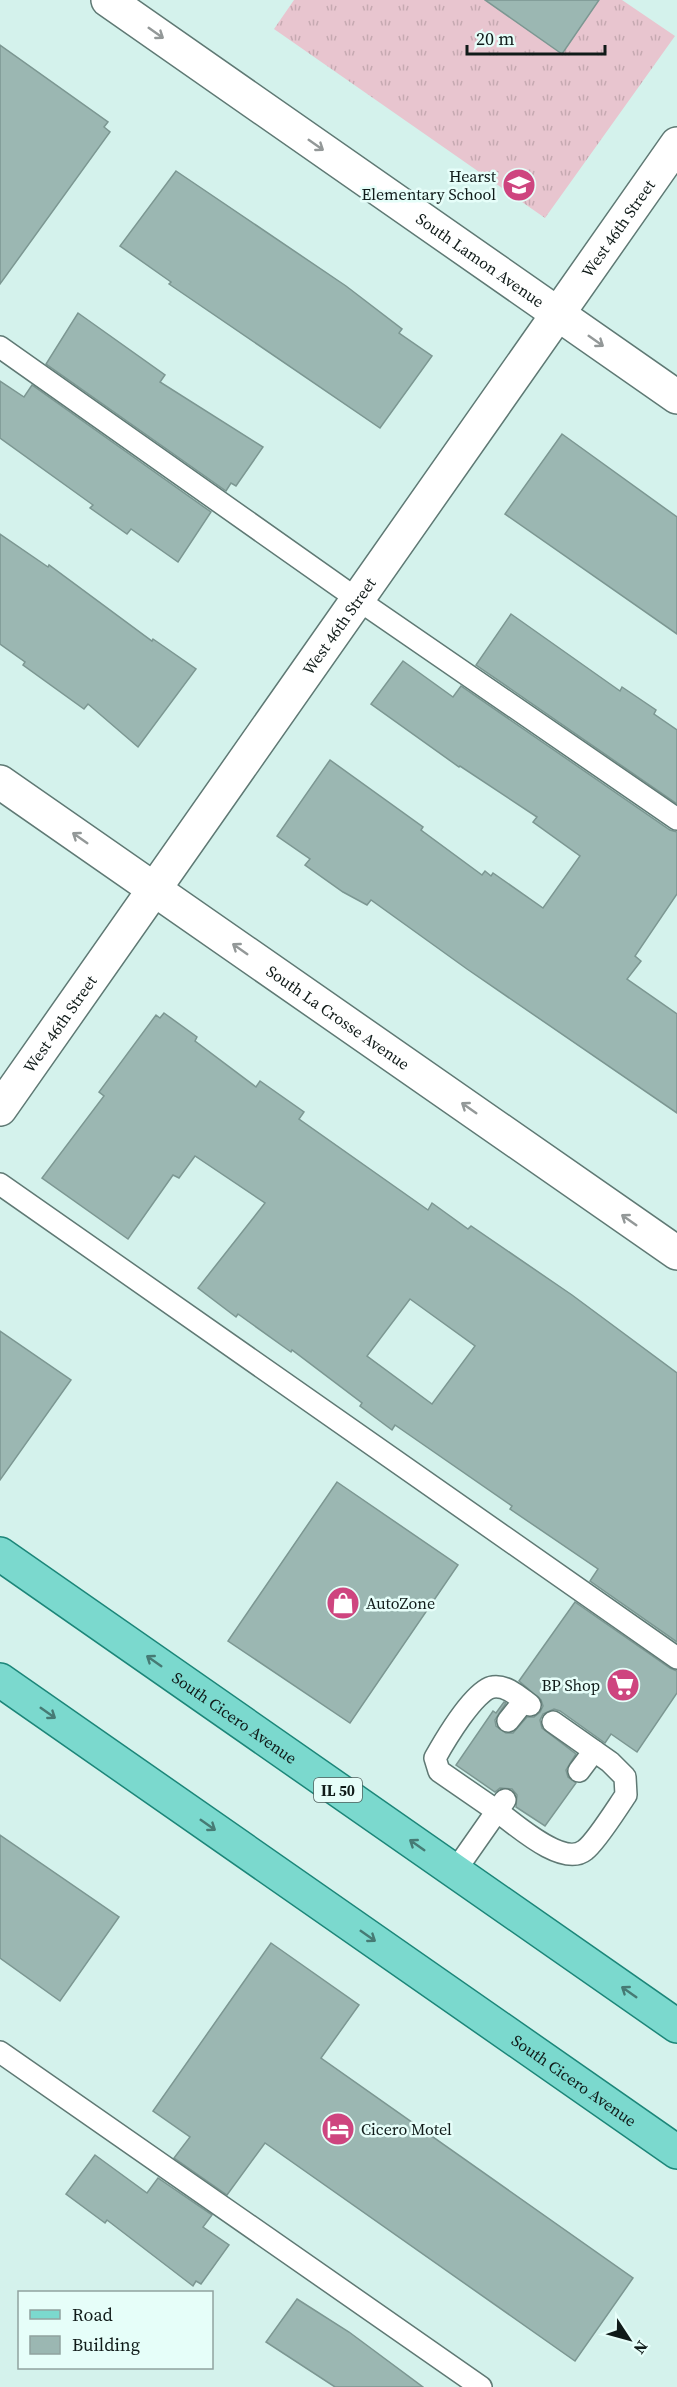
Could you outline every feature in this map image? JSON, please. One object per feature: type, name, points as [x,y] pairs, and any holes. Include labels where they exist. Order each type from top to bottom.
[{"type":"main road","name":"South Cicero Avenue","points":[[0,1554],[677,2026]]},
{"type":"main road","name":"South Cicero Avenue","points":[[0,1680],[677,2152]]},
{"type":"street","name":"South Lamon Avenue","points":[[108,0],[677,397]]},
{"type":"street","name":"West 46th Street","points":[[0,1109],[677,144]]},
{"type":"street","name":"South La Crosse Avenue","points":[[0,782],[677,1253]]},
{"type":"lane","points":[[0,346],[357,599],[677,819]]},
{"type":"lane","points":[[0,1185],[677,1658]]},
{"type":"lane","points":[[508,1722],[527,1703],[507,1689],[492,1687],[478,1695],[435,1758],[439,1771],[465,1780],[537,1830],[554,1851],[571,1855],[584,1851],[626,1795],[625,1777],[610,1762],[553,1722]]},
{"type":"lane","points":[[579,1771],[594,1750]]},
{"type":"lane","points":[[454,1871],[501,1805]]},
{"type":"lane","points":[[0,2052],[481,2387]]},
{"type":"green space","name":"Hearst Elementary School","points":[[294,0],[513,0],[562,53],[599,0],[622,0],[675,36],[545,218],[274,29]]},
{"type":"building","points":[[485,0],[599,0],[562,54]]},
{"type":"building","points":[[0,45],[108,122],[104,127],[110,132],[0,284]]},
{"type":"building","points":[[176,171],[346,286],[402,329],[399,333],[432,356],[380,428],[169,284],[171,282],[120,246]]},
{"type":"building","points":[[78,313],[165,375],[160,382],[263,447],[236,486],[231,483],[226,491],[46,364]]},
{"type":"building","points":[[0,381],[24,397],[32,385],[211,512],[178,562],[131,529],[127,534],[90,508],[93,505],[0,438]]},
{"type":"building","points":[[562,434],[677,517],[677,634],[505,514]]},
{"type":"building","points":[[0,534],[48,567],[49,565],[152,641],[153,639],[196,669],[138,747],[88,704],[84,709],[23,665],[25,662],[0,644]]},
{"type":"building","points":[[511,614],[620,691],[622,687],[656,710],[654,714],[677,730],[677,804],[476,665]]},
{"type":"building","points":[[403,661],[453,697],[461,686],[670,830],[677,832],[677,894],[635,956],[641,961],[627,979],[677,1014],[677,1113],[371,900],[367,905],[343,892],[305,865],[310,859],[277,836],[330,760],[423,827],[421,830],[482,875],[485,871],[491,876],[493,873],[543,908],[580,856],[533,822],[537,817],[459,767],[371,704]]},
{"type":"building","points":[[164,1013],[197,1037],[195,1041],[256,1087],[260,1081],[304,1112],[299,1119],[428,1210],[432,1203],[468,1229],[471,1226],[572,1295],[677,1373],[677,1642],[590,1581],[598,1569],[510,1509],[512,1506],[395,1425],[392,1430],[360,1406],[362,1403],[292,1350],[291,1352],[238,1314],[236,1317],[198,1288],[265,1203],[195,1156],[179,1178],[173,1175],[128,1239],[42,1178],[104,1096],[99,1092],[156,1015],[160,1018]],"holes":[[[410,1299],[475,1346],[432,1404],[367,1356]]]},
{"type":"building","points":[[0,1331],[71,1380],[0,1480]]},
{"type":"building","name":"AutoZone","points":[[337,1482],[458,1565],[350,1723],[228,1641]]},
{"type":"building","points":[[575,1602],[677,1671],[677,1693],[637,1752],[611,1734],[605,1743],[560,1711],[554,1709],[543,1714],[540,1720],[542,1728],[576,1754],[566,1770],[568,1777],[576,1783],[545,1826],[516,1807],[517,1795],[512,1789],[500,1788],[495,1792],[456,1765],[493,1711],[496,1713],[504,1702],[506,1703],[495,1720],[496,1726],[506,1733],[513,1733],[527,1717],[534,1717],[540,1712],[543,1706],[541,1700],[519,1681]]},
{"type":"building","points":[[0,1835],[119,1917],[60,2001],[0,1958]]},
{"type":"building","points":[[271,1943],[359,2005],[321,2058],[633,2278],[575,2361],[265,2143],[227,2195],[174,2158],[190,2137],[153,2111]]},
{"type":"building","points":[[95,2155],[147,2193],[158,2178],[212,2215],[203,2227],[229,2245],[201,2284],[196,2281],[193,2286],[107,2220],[105,2223],[66,2194]]},
{"type":"building","points":[[297,2299],[349,2332],[423,2387],[335,2387],[266,2342]]},
{"type":"place","name":"Hearst Elementary School","points":[[519,185]]},
{"type":"place","name":"AutoZone","points":[[343,1603]]},
{"type":"place","name":"BP Shop","points":[[623,1685]]},
{"type":"place","name":"Cicero Motel","points":[[338,2129]]}]
